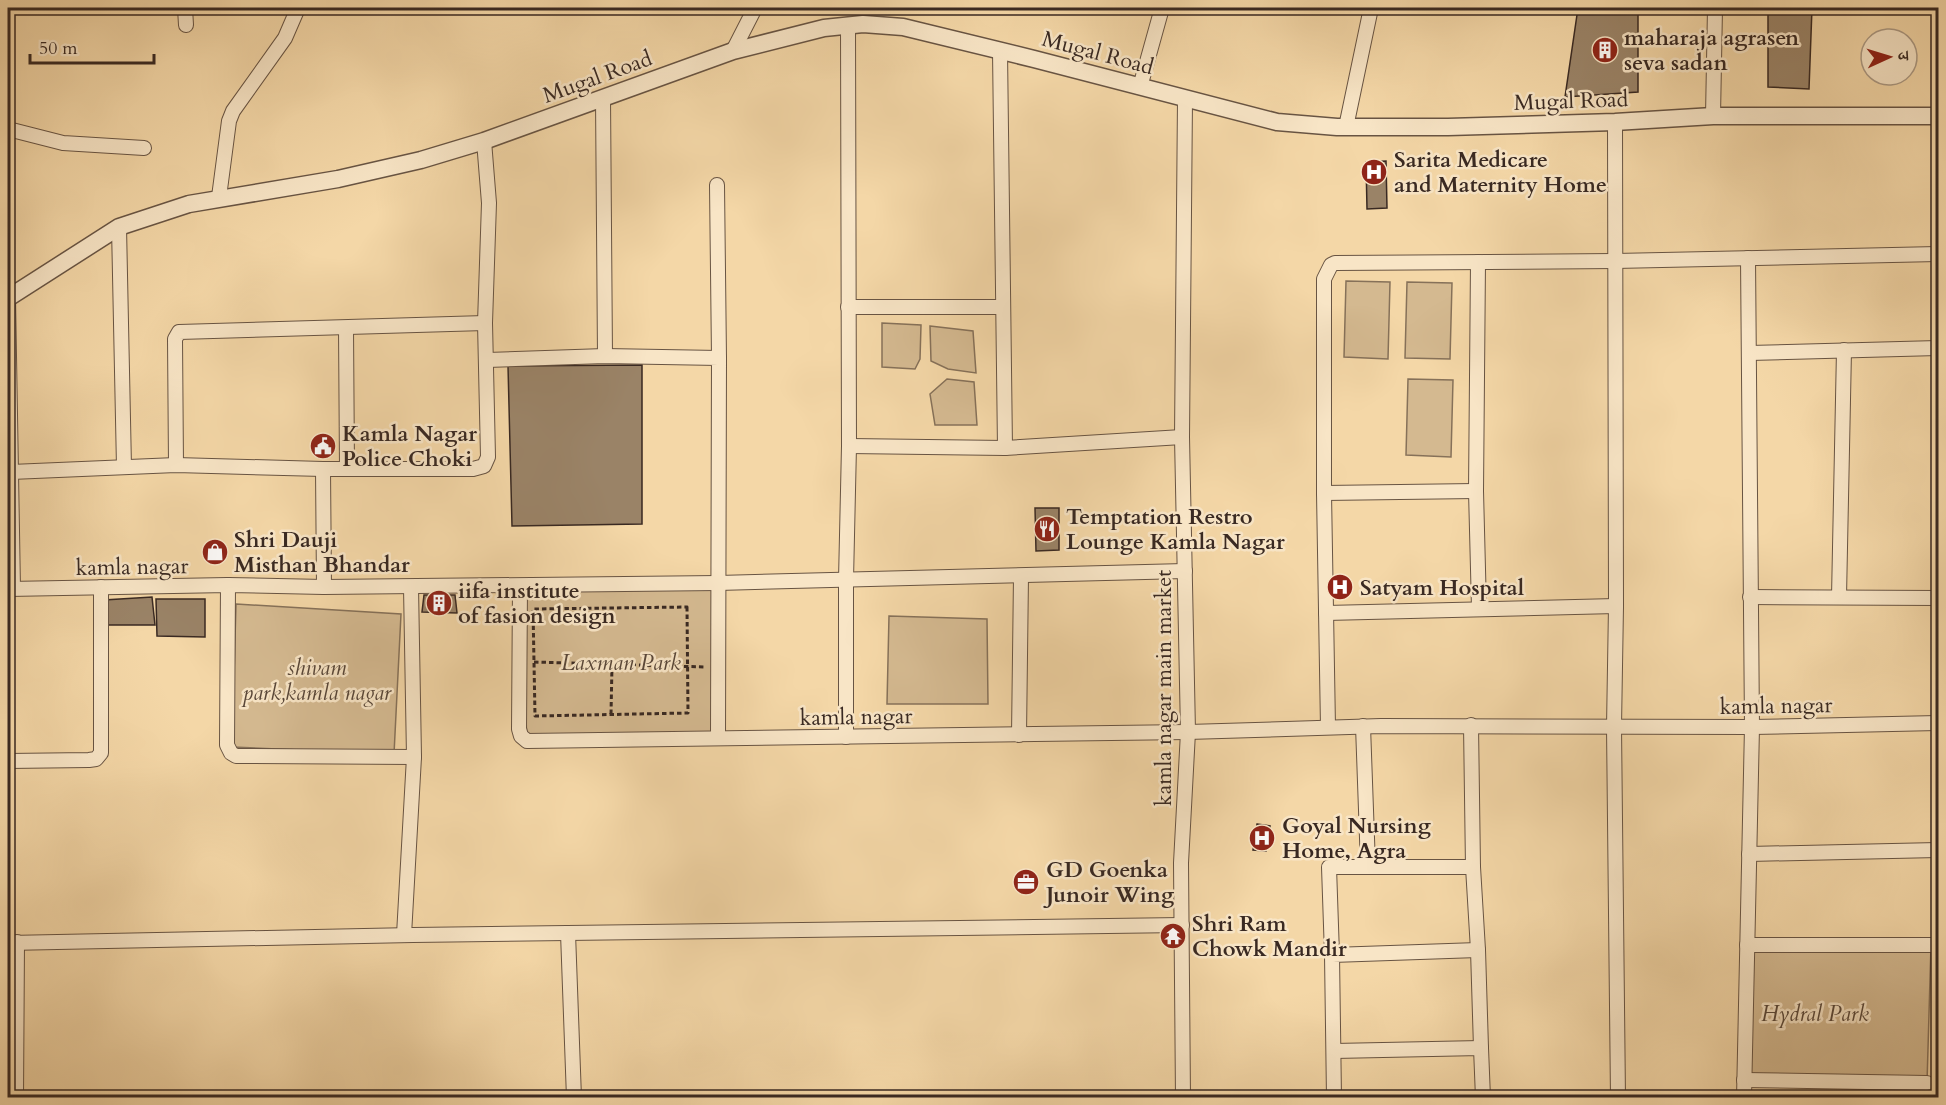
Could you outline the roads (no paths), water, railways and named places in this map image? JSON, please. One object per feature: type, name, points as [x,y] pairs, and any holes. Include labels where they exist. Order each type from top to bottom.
[{"type":"street","points":[[185,8],[186,25]]},
{"type":"street","points":[[219,197],[232,111],[285,38],[298,8]]},
{"type":"street","points":[[733,51],[755,8]]},
{"type":"street","points":[[1140,87],[1162,8]]},
{"type":"street","points":[[1346,127],[1371,8]]},
{"type":"street","points":[[1713,116],[1714,8]]},
{"type":"street","name":"Mugal Road","points":[[8,298],[119,227],[189,204],[219,197],[338,179],[421,160],[484,141],[733,51],[824,28],[863,24],[903,27],[1277,122],[1346,127],[1615,122],[1713,116],[1938,116]]},
{"type":"street","points":[[846,737],[849,446],[848,26]]},
{"type":"street","points":[[1000,51],[1005,448]]},
{"type":"street","points":[[603,98],[605,356]]},
{"type":"street","name":"kamla nagar main market","points":[[1183,1098],[1181,863],[1188,732],[1182,437],[1185,99]]},
{"type":"street","points":[[1615,122],[1614,727],[1618,1098]]},
{"type":"street","points":[[8,129],[63,142],[144,148]]},
{"type":"street","points":[[11,472],[176,465],[323,469],[473,469],[484,466],[488,457],[485,323],[489,202],[484,141]]},
{"type":"street","points":[[717,185],[720,358],[718,738]]},
{"type":"street","points":[[119,227],[124,467]]},
{"type":"street","points":[[1328,727],[1324,493],[1324,279],[1328,268],[1335,263],[1615,261],[1938,254]]},
{"type":"street","points":[[1744,1098],[1752,727],[1748,258]]},
{"type":"street","points":[[1479,262],[1476,491],[1479,608]]},
{"type":"street","points":[[8,298],[11,472],[10,589]]},
{"type":"street","points":[[848,307],[1003,307]]},
{"type":"street","points":[[176,465],[175,339],[177,333],[485,323]]},
{"type":"street","points":[[346,328],[347,469]]},
{"type":"street","points":[[1749,353],[1938,348]]},
{"type":"street","points":[[1839,597],[1844,350]]},
{"type":"street","points":[[486,360],[605,356],[720,358]]},
{"type":"street","points":[[849,446],[1005,448],[1182,437]]},
{"type":"street","points":[[323,469],[324,587]]},
{"type":"street","points":[[1324,493],[1476,491]]},
{"type":"street","name":"kamla nagar","points":[[10,589],[228,585],[411,587],[718,583],[1185,571]]},
{"type":"street","points":[[1019,735],[1021,576]]},
{"type":"street","points":[[228,585],[227,745],[231,753],[236,756],[414,757]]},
{"type":"street","name":"kamla nagar","points":[[520,586],[519,729],[524,739],[530,741],[1188,732],[1363,726],[1752,727],[1938,723]]},
{"type":"street","points":[[8,760],[89,760],[99,756],[102,750],[101,587]]},
{"type":"street","points":[[404,935],[414,757],[411,587]]},
{"type":"street","points":[[1750,597],[1938,598]]},
{"type":"street","points":[[1326,613],[1616,606]]},
{"type":"street","points":[[1471,725],[1473,867],[1479,950],[1483,1098]]},
{"type":"street","points":[[1363,726],[1368,866]]},
{"type":"street","points":[[1749,854],[1938,850]]},
{"type":"street","points":[[1334,1098],[1329,867],[1473,867]]},
{"type":"street","points":[[16,1098],[12,943],[404,935],[1182,926]]},
{"type":"street","points":[[568,933],[574,1098]]},
{"type":"street","points":[[1748,945],[1931,945]]},
{"type":"street","points":[[1332,955],[1479,950]]},
{"type":"street","points":[[1334,1051],[1481,1048]]},
{"type":"street","points":[[1744,1080],[1926,1083]]},
{"type":"place","name":"maharaja agrasen seva sadan","points":[[1605,50]]},
{"type":"place","name":"Sarita Medicare and Maternity Home","points":[[1374,172]]},
{"type":"place","name":"Kamla Nagar Police Choki","points":[[323,446]]},
{"type":"place","name":"Temptation Restro Lounge Kamla Nagar","points":[[1047,529]]},
{"type":"place","name":"Shri Dauji Misthan Bhandar","points":[[215,552]]},
{"type":"place","name":"Satyam Hospital","points":[[1340,587]]},
{"type":"place","name":"iifa institute of fasion design","points":[[439,603]]},
{"type":"place","name":"Goyal Nursing Home, Agra","points":[[1262,838]]},
{"type":"place","name":"GD Goenka Junoir Wing","points":[[1026,882]]},
{"type":"place","name":"Shri Ram Chowk Mandir","points":[[1173,936]]},
{"type":"park label","name":"Laxman Park","points":[[621,662]]},
{"type":"park label","name":"shivam park,kamla nagar","points":[[317,680]]},
{"type":"park label","name":"Hydral Park","points":[[1815,1013]]}]
